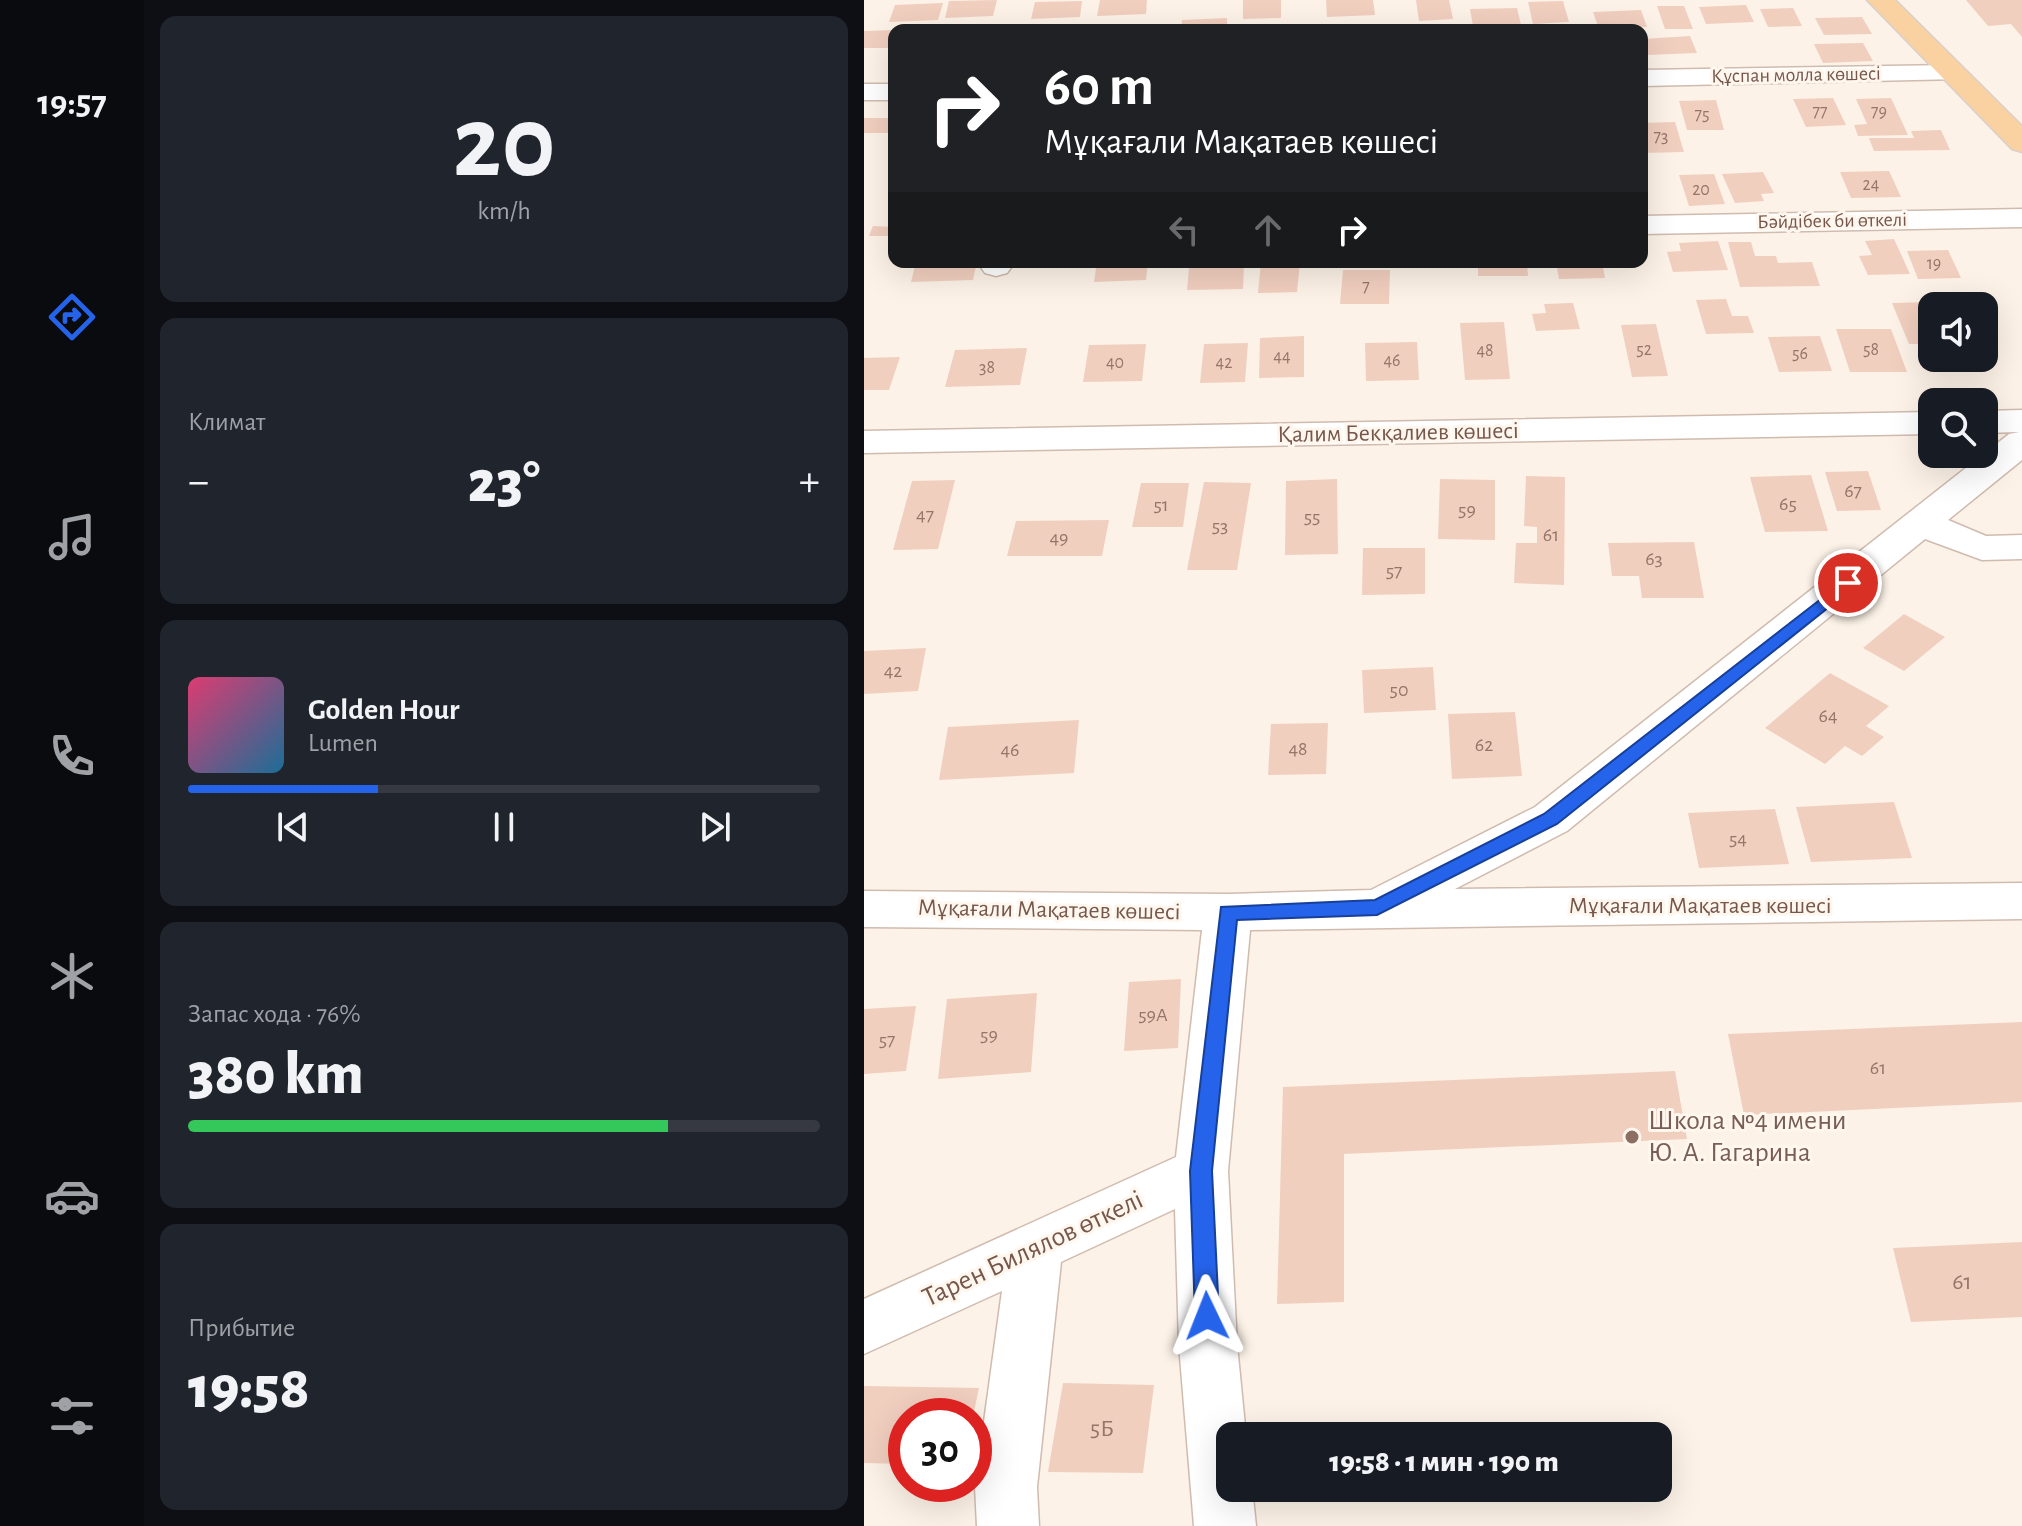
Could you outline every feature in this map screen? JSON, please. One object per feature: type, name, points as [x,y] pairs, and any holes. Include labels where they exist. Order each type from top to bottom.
[{"type":"main road","points":[[1880,0],[2022,143]]},
{"type":"street","name":"Құспан молла көшесі","points":[[1648,78],[1950,73]]},
{"type":"street","points":[[864,92],[888,92]]},
{"type":"street","name":"Бәйдібек би өткелі","points":[[1648,225],[2022,218]]},
{"type":"street","points":[[1998,422],[2022,421]]},
{"type":"street","name":"Қалим Бекқалиев көшесі","points":[[864,442],[1918,423]]},
{"type":"street","name":"Мұқағали Мақатаев көшесі","points":[[1377,908],[1551,819],[2022,442]]},
{"type":"street","points":[[1922,524],[1982,548],[2022,547]]},
{"type":"street","name":"Мұқағали Мақатаев көшесі","points":[[864,909],[1228,912],[2022,901]]},
{"type":"street","points":[[1225,1526],[1208,1345],[1201,1171],[1228,912]]},
{"type":"street","name":"Тарен Билялов өткелі","points":[[864,1327],[1201,1171]]},
{"type":"street","points":[[1008,1526],[1006,1487],[1035,1249]]},
{"type":"building","points":[[997,0],[993,16],[945,18],[949,1]]},
{"type":"building","points":[[1100,0],[1147,0],[1146,14],[1097,16]]},
{"type":"building","points":[[1243,0],[1281,0],[1281,18],[1243,19]]},
{"type":"building","points":[[1326,0],[1373,0],[1375,15],[1327,17]]},
{"type":"building","points":[[1416,0],[1449,0],[1453,19],[1419,21]]},
{"type":"building","points":[[1966,0],[2022,0],[2022,37],[2011,24],[1988,26]]},
{"type":"building","points":[[1082,1],[1080,17],[1031,19],[1035,2]]},
{"type":"building","points":[[1563,1],[1569,22],[1533,24],[1528,2]]},
{"type":"building","points":[[943,3],[938,20],[889,22],[895,5]]},
{"type":"building","points":[[1746,5],[1754,22],[1706,24],[1699,7]]},
{"type":"building","points":[[1657,6],[1684,6],[1693,29],[1665,29]]},
{"type":"building","points":[[1517,8],[1521,24],[1473,24],[1470,9]]},
{"type":"building","points":[[1793,8],[1802,26],[1768,27],[1760,9]]},
{"type":"building","points":[[1641,10],[1646,24],[1597,24],[1593,12]]},
{"type":"building","points":[[1862,17],[1872,34],[1824,35],[1815,18]]},
{"type":"building","points":[[1227,18],[1227,24],[1182,24],[1182,20]]},
{"type":"building","points":[[888,30],[888,48],[864,48],[864,31]]},
{"type":"building","points":[[1690,36],[1697,53],[1648,55],[1648,39]]},
{"type":"building","points":[[1863,43],[1873,61],[1823,63],[1814,44]]},
{"type":"building","points":[[1833,98],[1846,125],[1806,127],[1793,99]]},
{"type":"building","points":[[1891,98],[1908,135],[1858,136],[1854,125],[1867,124],[1856,99]]},
{"type":"building","points":[[1716,100],[1724,130],[1687,130],[1679,101]]},
{"type":"building","points":[[864,118],[888,118],[888,133],[864,133]]},
{"type":"building","points":[[1675,122],[1684,152],[1648,153],[1648,123]]},
{"type":"building","points":[[1941,130],[1950,150],[1874,151],[1869,138],[1914,138],[1911,131]]},
{"type":"building","points":[[1889,171],[1901,197],[1851,198],[1840,172]]},
{"type":"building","points":[[1763,172],[1774,193],[1761,194],[1764,201],[1735,203],[1722,174]]},
{"type":"building","points":[[1714,174],[1725,204],[1689,206],[1679,175]]},
{"type":"building","points":[[873,226],[888,227],[888,236],[869,236]]},
{"type":"building","points":[[1894,239],[1910,274],[1868,275],[1859,256],[1872,255],[1865,241]]},
{"type":"building","points":[[1718,241],[1728,270],[1673,272],[1667,252],[1681,251],[1679,243]]},
{"type":"building","points":[[1728,242],[1751,242],[1755,256],[1776,256],[1778,263],[1812,262],[1820,286],[1740,287]]},
{"type":"building","points":[[1948,250],[1961,278],[1918,279],[1907,251]]},
{"type":"building","points":[[914,268],[976,268],[973,280],[911,282]]},
{"type":"building","points":[[1096,268],[1147,268],[1146,280],[1094,282]]},
{"type":"building","points":[[1189,268],[1244,268],[1243,289],[1187,290]]},
{"type":"building","points":[[1260,268],[1299,268],[1297,292],[1258,293]]},
{"type":"building","points":[[1478,268],[1527,268],[1528,276],[1478,276]]},
{"type":"building","points":[[1557,268],[1603,268],[1605,278],[1559,279]]},
{"type":"building","points":[[1343,270],[1390,270],[1389,304],[1340,304]]},
{"type":"building","points":[[1726,299],[1732,316],[1748,316],[1754,333],[1706,334],[1696,300]]},
{"type":"building","points":[[1918,302],[1918,344],[1909,344],[1892,303]]},
{"type":"building","points":[[1573,303],[1580,329],[1536,331],[1532,314],[1546,313],[1544,304]]},
{"type":"building","points":[[1504,322],[1510,379],[1465,380],[1460,323]]},
{"type":"building","points":[[1656,324],[1668,376],[1632,377],[1621,325]]},
{"type":"building","points":[[1836,329],[1891,329],[1907,372],[1850,372]]},
{"type":"building","points":[[1304,336],[1304,377],[1259,378],[1260,338]]},
{"type":"building","points":[[1820,336],[1832,371],[1779,372],[1768,337]]},
{"type":"building","points":[[1417,342],[1419,380],[1366,381],[1365,343]]},
{"type":"building","points":[[1248,343],[1245,382],[1200,383],[1204,344]]},
{"type":"building","points":[[1146,344],[1142,381],[1083,382],[1089,345]]},
{"type":"building","points":[[1027,348],[1020,385],[945,387],[955,350]]},
{"type":"building","points":[[900,357],[889,390],[864,390],[864,358]]},
{"type":"building","points":[[1868,471],[1881,510],[1837,511],[1825,472]]},
{"type":"building","points":[[1811,475],[1828,531],[1765,532],[1750,477]]},
{"type":"building","points":[[1526,476],[1565,477],[1564,585],[1514,583],[1516,543],[1537,543],[1537,527],[1524,526]]},
{"type":"building","points":[[1337,479],[1338,554],[1285,555],[1286,481]]},
{"type":"building","points":[[1440,479],[1495,480],[1495,540],[1438,539]]},
{"type":"building","points":[[955,480],[938,549],[893,550],[912,481]]},
{"type":"building","points":[[1204,482],[1251,483],[1237,570],[1187,570]]},
{"type":"building","points":[[1141,483],[1189,483],[1183,527],[1132,527]]},
{"type":"building","points":[[1109,520],[1102,556],[1007,556],[1016,521]]},
{"type":"building","points":[[1694,542],[1704,598],[1642,598],[1639,576],[1612,576],[1608,543]]},
{"type":"building","points":[[1363,548],[1425,548],[1425,594],[1362,595]]},
{"type":"building","points":[[1904,614],[1945,637],[1904,671],[1863,648]]},
{"type":"building","points":[[926,648],[918,691],[864,694],[864,651]]},
{"type":"building","points":[[1433,667],[1436,710],[1364,713],[1362,670]]},
{"type":"building","points":[[1830,673],[1889,706],[1866,726],[1884,737],[1862,756],[1845,746],[1825,764],[1765,728]]},
{"type":"building","points":[[1515,712],[1522,776],[1452,779],[1448,714]]},
{"type":"building","points":[[1079,720],[1074,773],[939,780],[948,727]]},
{"type":"building","points":[[1328,723],[1326,774],[1268,775],[1271,724]]},
{"type":"building","points":[[1894,802],[1912,858],[1811,862],[1796,807]]},
{"type":"building","points":[[1775,809],[1789,864],[1699,868],[1688,813]]},
{"type":"building","points":[[1181,979],[1178,1048],[1124,1051],[1129,982]]},
{"type":"building","points":[[1037,993],[1031,1072],[938,1079],[947,999]]},
{"type":"building","points":[[916,1006],[906,1071],[864,1074],[864,1009]]},
{"type":"building","points":[[2022,1022],[2022,1102],[1744,1115],[1728,1034]]},
{"type":"building","points":[[1675,1071],[1687,1139],[1344,1154],[1344,1302],[1277,1304],[1283,1087]]},
{"type":"building","points":[[2022,1242],[2022,1317],[1911,1322],[1893,1248]]},
{"type":"building","points":[[1063,1383],[1154,1385],[1143,1473],[1048,1472]]},
{"type":"building","points":[[864,1386],[979,1388],[977,1398],[888,1398],[888,1464],[864,1463]]},
{"type":"place","name":"Школа №4 имени Ю. А. Гагарина","points":[[1632,1137]]},
{"type":"route","points":[[1207,1316],[1201,1171],[1228,912],[1377,908],[1551,819],[1848,583]]}]
